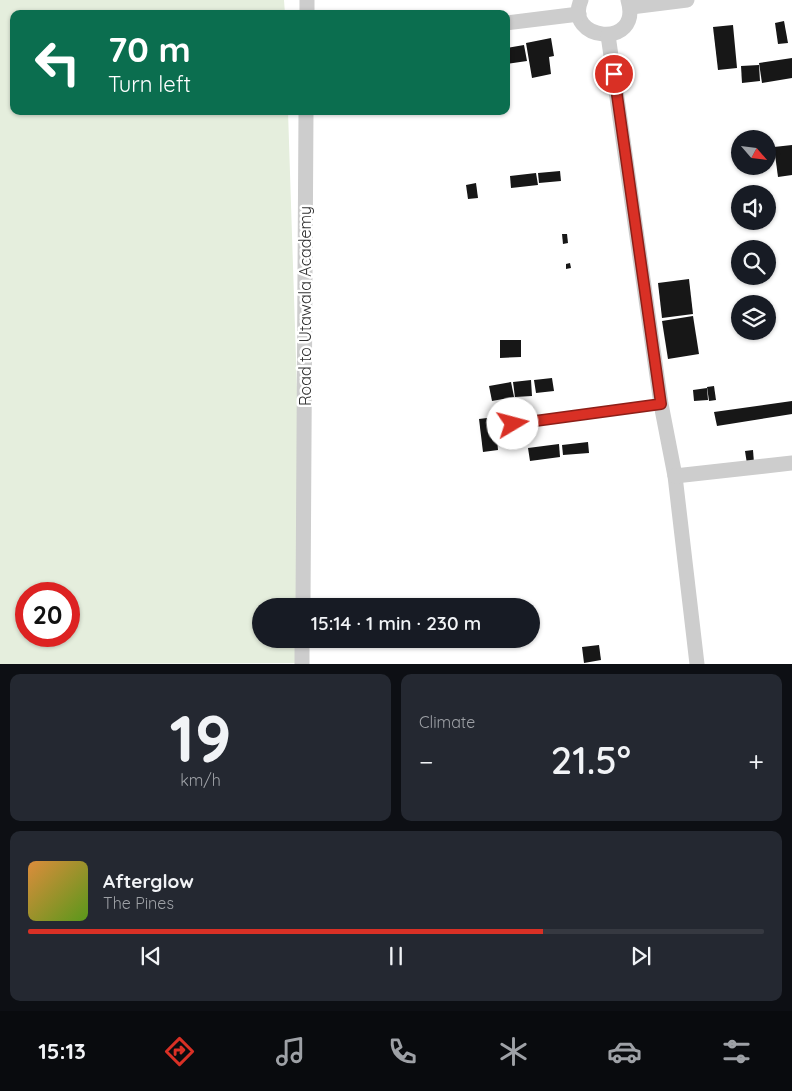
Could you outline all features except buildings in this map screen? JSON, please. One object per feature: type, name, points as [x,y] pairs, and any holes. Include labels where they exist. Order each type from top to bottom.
[{"type":"street","points":[[510,22],[580,7],[583,23],[589,30],[598,35],[608,35],[625,26],[629,17],[629,4],[687,0]]},
{"type":"street","points":[[608,35],[661,404],[675,476],[697,664]]},
{"type":"street","name":"Road to Utawala Academy","points":[[302,598],[306,115]]},
{"type":"street","points":[[675,476],[792,463]]},
{"type":"street","points":[[302,648],[302,664]]},
{"type":"lane","points":[[513,424],[661,404]]},
{"type":"green space","points":[[0,0],[284,0],[285,10],[10,10],[10,115],[288,115],[304,598],[252,598],[252,648],[305,648],[306,663],[0,664]]},
{"type":"route","points":[[513,424],[661,404],[614,74]]}]
